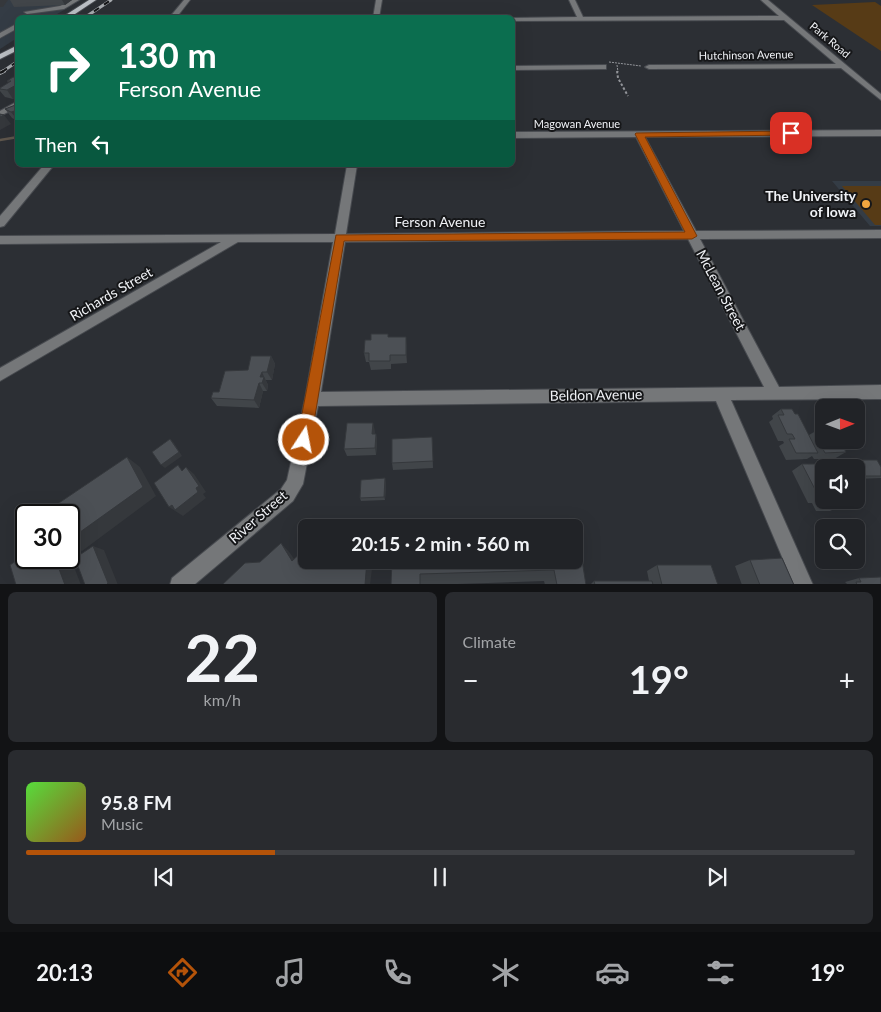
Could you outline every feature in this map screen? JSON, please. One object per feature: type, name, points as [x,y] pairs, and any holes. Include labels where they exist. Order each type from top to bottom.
[{"type":"main road","points":[[69,15],[93,0]]},
{"type":"main road","points":[[2,55],[15,48]]},
{"type":"street","points":[[26,15],[62,8],[76,0]]},
{"type":"street","points":[[174,15],[187,0]]},
{"type":"street","points":[[376,15],[379,0]]},
{"type":"street","points":[[572,0],[581,19]]},
{"type":"street","name":"Park Road","points":[[764,0],[881,98]]},
{"type":"street","points":[[26,15],[33,5]]},
{"type":"street","points":[[515,19],[785,18]]},
{"type":"street","points":[[0,36],[15,27]]},
{"type":"street","points":[[515,68],[604,64]]},
{"type":"street","name":"Hutchinson Avenue","points":[[649,68],[843,66]]},
{"type":"street","points":[[1,114],[15,105]]},
{"type":"street","name":"Magowan Avenue","points":[[515,135],[881,133]]},
{"type":"street","name":"McLean Street","points":[[639,134],[775,393]]},
{"type":"street","points":[[0,222],[47,167]]},
{"type":"street","name":"River Street","points":[[179,584],[287,495],[295,484],[312,399],[352,167]]},
{"type":"street","points":[[876,234],[881,245]]},
{"type":"street","name":"Ferson Avenue","points":[[0,240],[876,234]]},
{"type":"street","name":"Richards Street","points":[[0,375],[236,238]]},
{"type":"street","name":"Beldon Avenue","points":[[312,399],[881,392]]},
{"type":"street","points":[[721,394],[804,584]]},
{"type":"path","points":[[604,64],[637,66]]},
{"type":"path","points":[[617,65],[618,78],[628,96]]},
{"type":"shaded area","points":[[0,0],[81,0],[55,15],[15,15],[15,39],[0,49]]},
{"type":"shaded area","points":[[875,2],[881,6],[881,51],[812,5]]},
{"type":"shaded area","name":"The University of Iowa","points":[[832,181],[881,181],[881,226],[870,226]]},
{"type":"shaded area","name":"The University of Iowa","points":[[842,186],[881,186],[881,225],[875,225]]},
{"type":"building","points":[[15,77],[15,86],[7,90],[0,89],[11,81],[7,81]]},
{"type":"building","points":[[15,105],[15,111],[11,112],[5,109]]},
{"type":"building","points":[[371,334],[388,334],[388,337],[406,337],[406,355],[390,355],[390,361],[369,361],[369,353],[364,353],[365,340],[371,340]]},
{"type":"building","points":[[251,356],[271,356],[267,372],[262,372],[260,377],[264,377],[262,383],[259,383],[254,400],[211,398],[213,392],[219,392],[225,371],[248,370]]},
{"type":"building","points":[[781,409],[792,409],[795,414],[798,414],[818,453],[796,453],[789,439],[795,439],[792,434],[787,434],[778,415],[784,415]]},
{"type":"building","points":[[347,423],[373,423],[372,434],[376,434],[375,448],[344,449]]},
{"type":"building","points":[[432,437],[433,461],[392,463],[392,439]]},
{"type":"building","points":[[170,439],[179,452],[161,465],[152,452]]},
{"type":"building","points":[[823,449],[844,449],[846,452],[825,453]]},
{"type":"building","points":[[127,457],[143,487],[80,532],[80,504],[57,504]]},
{"type":"building","points":[[865,460],[877,460],[881,467],[881,476],[865,476]]},
{"type":"building","points":[[802,464],[815,464],[815,489]]},
{"type":"building","points":[[178,465],[182,471],[186,467],[199,486],[196,488],[198,492],[175,510],[172,505],[169,507],[154,483]]},
{"type":"building","points":[[385,478],[384,497],[360,498],[361,480]]},
{"type":"building","points":[[281,543],[292,561],[298,555],[298,569],[366,569],[365,584],[223,584],[245,563],[260,562]]},
{"type":"building","points":[[93,546],[108,583],[85,584],[79,569],[80,555]]},
{"type":"building","points":[[782,558],[794,584],[760,584],[750,560]]},
{"type":"building","points":[[15,562],[15,569],[59,569],[65,584],[16,584],[10,565]]},
{"type":"building","points":[[657,565],[711,565],[718,584],[662,584]]},
{"type":"building","points":[[583,566],[586,584],[557,584],[554,570],[420,574],[420,584],[391,584],[392,569],[583,569]]},
{"type":"building","points":[[881,577],[881,584],[857,584],[856,582],[861,582],[859,578]]},
{"type":"building","points":[[594,581],[652,581],[653,584],[595,584]]},
{"type":"waterway","points":[[0,140],[15,138]]},
{"type":"railway","points":[[88,15],[111,0]]},
{"type":"railway","points":[[2,72],[15,63]]},
{"type":"place","name":"The University of Iowa","points":[[866,204]]},
{"type":"route","points":[[304,440],[340,238],[692,236],[639,134],[791,133]]}]
